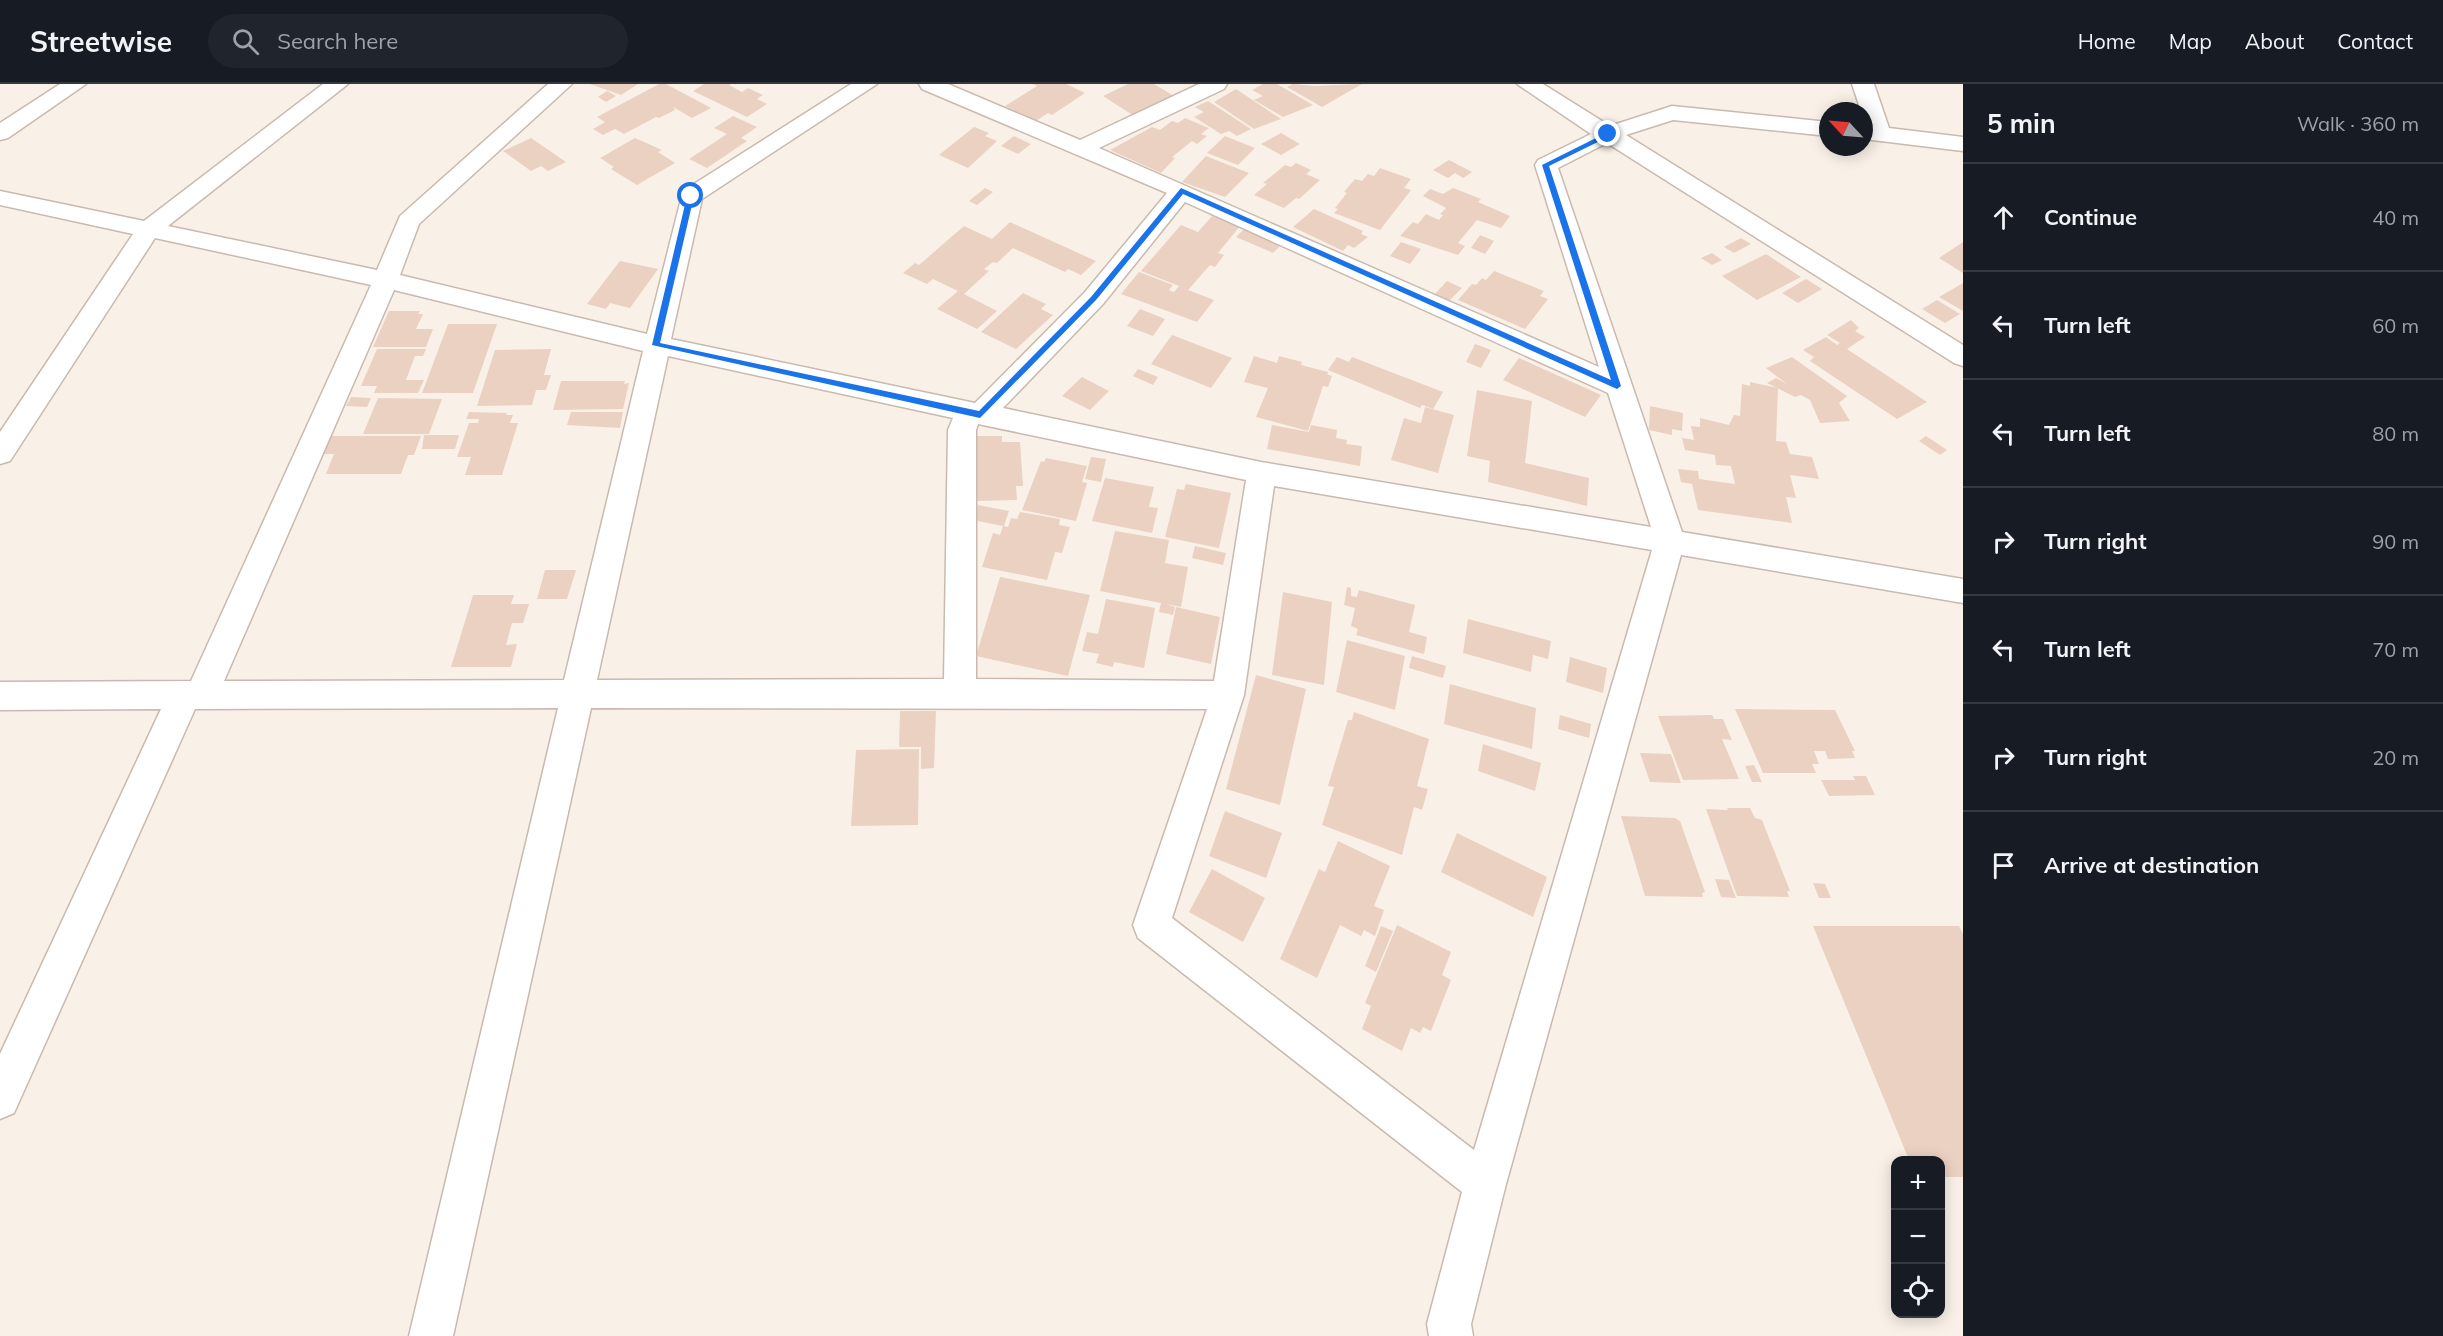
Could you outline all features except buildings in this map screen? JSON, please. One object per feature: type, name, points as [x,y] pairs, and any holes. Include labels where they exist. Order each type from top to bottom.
[{"type":"street","points":[[0,133],[75,84]]},
{"type":"street","points":[[0,454],[148,230],[337,84]]},
{"type":"street","points":[[0,1099],[193,694],[386,280],[408,221],[561,84]]},
{"type":"street","points":[[431,1336],[691,196],[866,84]]},
{"type":"street","points":[[930,84],[1181,190],[1617,386]]},
{"type":"street","points":[[1080,148],[1216,84]]},
{"type":"street","points":[[1528,84],[1963,357]]},
{"type":"street","points":[[1863,84],[1866,102]]},
{"type":"street","points":[[1451,1336],[1449,1324],[1485,1184],[1670,541],[1546,165],[1608,134],[1672,113],[1819,128]]},
{"type":"street","points":[[1873,133],[1963,144]]},
{"type":"street","points":[[960,693],[962,430],[975,413],[1094,298],[1181,190]]},
{"type":"street","points":[[0,198],[386,280],[656,345],[1261,473],[1963,591]]},
{"type":"street","points":[[0,406],[31,406]]},
{"type":"street","points":[[1261,473],[1228,695],[1151,925],[1485,1184]]},
{"type":"street","points":[[0,696],[960,693],[1228,695]]},
{"type":"route","points":[[691,196],[656,345],[980,415],[1094,298],[1181,190],[1617,386],[1546,165],[1608,134]]}]
